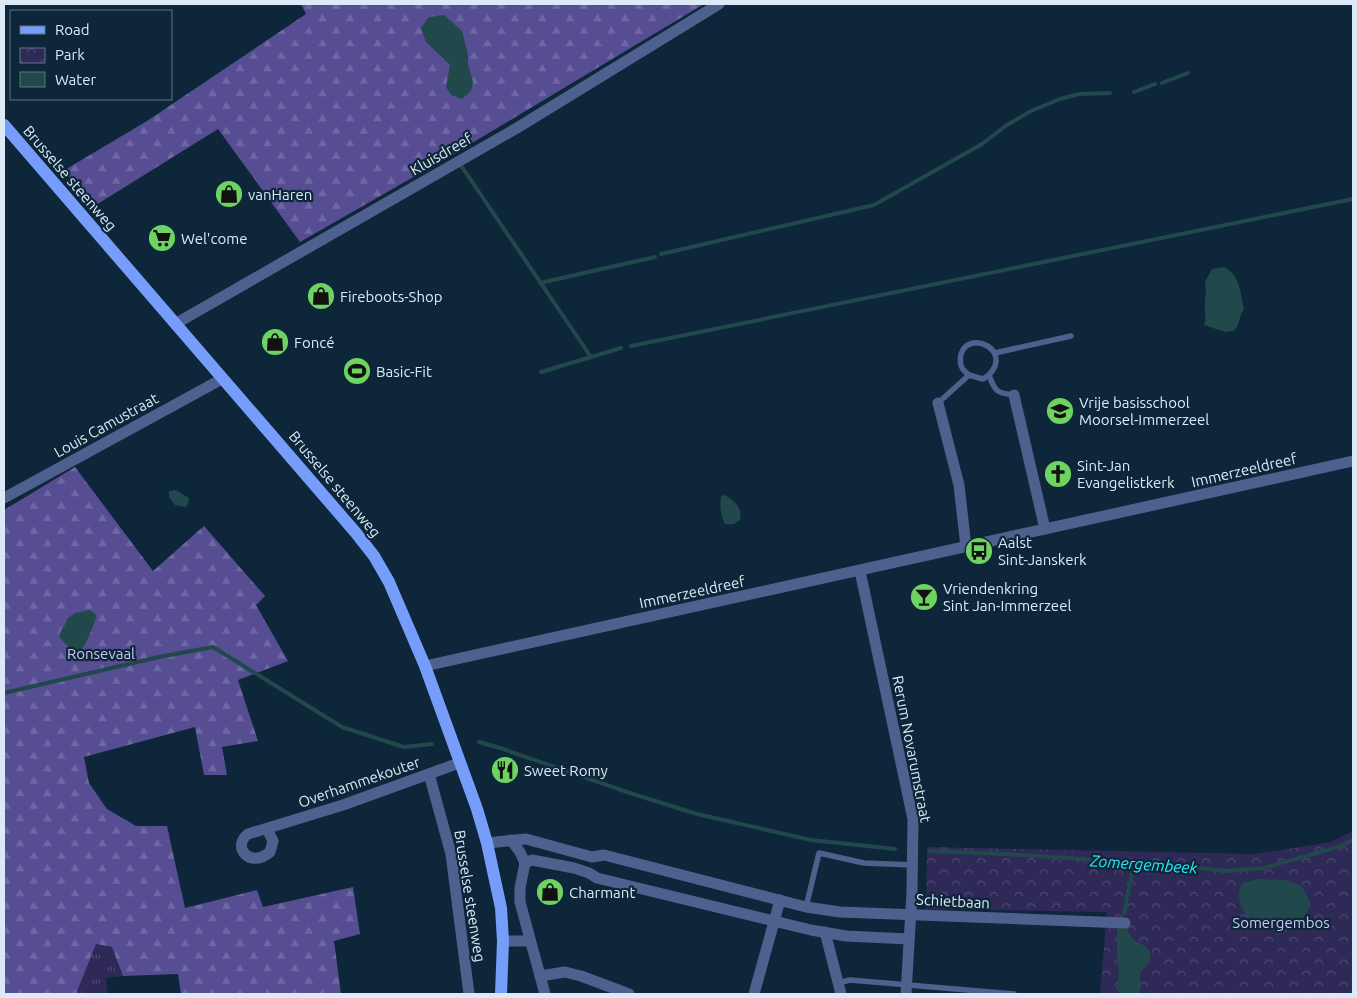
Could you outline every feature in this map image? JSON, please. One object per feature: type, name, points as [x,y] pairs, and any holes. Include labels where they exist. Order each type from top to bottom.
[{"type":"main road","name":"Brusselse steenweg","points":[[4,125],[374,556],[389,582],[425,666],[487,843],[501,908],[503,941],[501,994]]},
{"type":"street","name":"Kluisdreef","points":[[175,324],[517,128],[720,4]]},
{"type":"street","name":"Louis Camustraat","points":[[4,498],[222,379]]},
{"type":"street","points":[[1014,395],[1045,529]]},
{"type":"street","points":[[938,403],[959,485],[966,547]]},
{"type":"street","name":"Immerzeeldreef","points":[[425,666],[1353,461]]},
{"type":"street","name":"Rerum Novarumstraat","points":[[860,571],[913,819],[911,914],[906,989]]},
{"type":"street","name":"Overhammekouter","points":[[267,829],[343,805],[460,763]]},
{"type":"street","name":"Brusselse steenweg","points":[[429,774],[451,854],[469,994]]},
{"type":"street","name":"Schietbaan","points":[[487,843],[526,839],[592,857],[604,856],[806,907],[840,912],[1120,923]]},
{"type":"street","points":[[511,840],[525,862],[521,881],[520,902],[529,941],[545,994]]},
{"type":"street","points":[[589,873],[592,857]]},
{"type":"street","points":[[525,862],[532,860],[574,868],[597,878],[775,922],[825,932],[846,936],[909,938]]},
{"type":"street","points":[[754,994],[780,900]]},
{"type":"street","points":[[825,932],[843,984]]},
{"type":"street","name":"Brusselse steenweg","points":[[503,941],[529,941]]},
{"type":"street","points":[[540,976],[565,972],[629,994]]},
{"type":"lane","points":[[995,353],[1071,336]]},
{"type":"lane","points":[[982,343],[989,347],[995,353],[996,362],[989,375],[984,379],[968,375],[962,369],[960,360],[963,350],[970,344],[982,343]]},
{"type":"lane","points":[[938,403],[968,375]]},
{"type":"lane","points":[[989,375],[994,387],[1000,393],[1014,395]]},
{"type":"lane","points":[[806,907],[820,852],[864,863],[913,865]]},
{"type":"lane","points":[[843,984],[1014,994]]},
{"type":"green space","points":[[301,4],[704,4],[457,152],[300,242],[218,129],[96,205],[63,171],[147,121],[306,14]]},
{"type":"green space","name":"Ronsevaal","points":[[75,467],[153,571],[204,526],[265,596],[256,605],[288,661],[238,680],[258,741],[222,747],[227,775],[204,775],[195,727],[84,757],[89,783],[107,809],[136,826],[167,826],[185,908],[257,890],[263,907],[353,887],[360,934],[334,941],[341,994],[181,994],[178,974],[123,976],[112,947],[96,944],[76,994],[4,994],[4,510]]},
{"type":"green space","name":"Somergembos","points":[[1353,831],[1353,994],[1100,994],[1107,912],[926,909],[927,847],[1255,854],[1331,842]]},
{"type":"green space","points":[[95,944],[112,947],[123,976],[106,978],[107,994],[76,994]]},
{"type":"water","points":[[444,15],[462,31],[468,55],[468,64],[473,82],[471,91],[462,99],[451,95],[446,87],[450,65],[426,42],[421,28],[429,17]]},
{"type":"water","points":[[1224,267],[1237,280],[1244,309],[1234,331],[1225,332],[1204,325],[1205,282],[1212,269]]},
{"type":"water","points":[[176,490],[189,498],[186,507],[175,505],[169,497],[169,491]]},
{"type":"water","points":[[725,495],[734,502],[740,511],[740,520],[734,524],[725,524],[722,517],[721,496]]},
{"type":"water","points":[[90,610],[96,615],[93,627],[81,651],[75,651],[69,648],[60,638],[60,633],[67,619],[75,613]]},
{"type":"water","points":[[1259,879],[1287,880],[1302,886],[1311,904],[1302,919],[1288,931],[1277,935],[1266,920],[1254,926],[1243,911],[1239,901],[1242,883]]},
{"type":"water","points":[[1117,927],[1127,927],[1131,937],[1151,953],[1149,963],[1140,973],[1140,994],[1120,994],[1116,989],[1119,975]]},
{"type":"waterway","points":[[1162,83],[1188,73]]},
{"type":"waterway","points":[[1134,92],[1155,84]]},
{"type":"waterway","points":[[661,254],[874,205],[982,144],[1007,125],[1031,111],[1060,99],[1079,94],[1110,93]]},
{"type":"waterway","points":[[462,167],[591,357]]},
{"type":"waterway","points":[[631,346],[1353,199]]},
{"type":"waterway","points":[[540,283],[655,257]]},
{"type":"waterway","points":[[541,372],[621,348]]},
{"type":"waterway","points":[[4,693],[159,657],[213,647],[342,727],[404,747],[432,744]]},
{"type":"waterway","points":[[479,742],[697,814],[811,840],[895,849]]},
{"type":"waterway","name":"Zomergembeek","points":[[930,851],[1174,865],[1227,871],[1264,868],[1341,846],[1353,840]]},
{"type":"waterway","points":[[1124,913],[1134,863]]},
{"type":"place","name":"vanHaren","points":[[229,194]]},
{"type":"place","name":"Wel'come","points":[[162,238]]},
{"type":"place","name":"Fireboots-Shop","points":[[321,296]]},
{"type":"place","name":"Foncé","points":[[275,342]]},
{"type":"place","name":"Basic-Fit","points":[[357,371]]},
{"type":"place","name":"Vrije basisschool Moorsel-Immerzeel","points":[[1060,411]]},
{"type":"place","name":"Sint-Jan Evangelistkerk","points":[[1058,474]]},
{"type":"place","name":"Aalst Sint-Janskerk","points":[[979,551]]},
{"type":"place","name":"Vriendenkring Sint Jan-Immerzeel","points":[[924,597]]},
{"type":"place","name":"Sweet Romy","points":[[505,770]]},
{"type":"place","name":"Charmant","points":[[550,892]]}]
